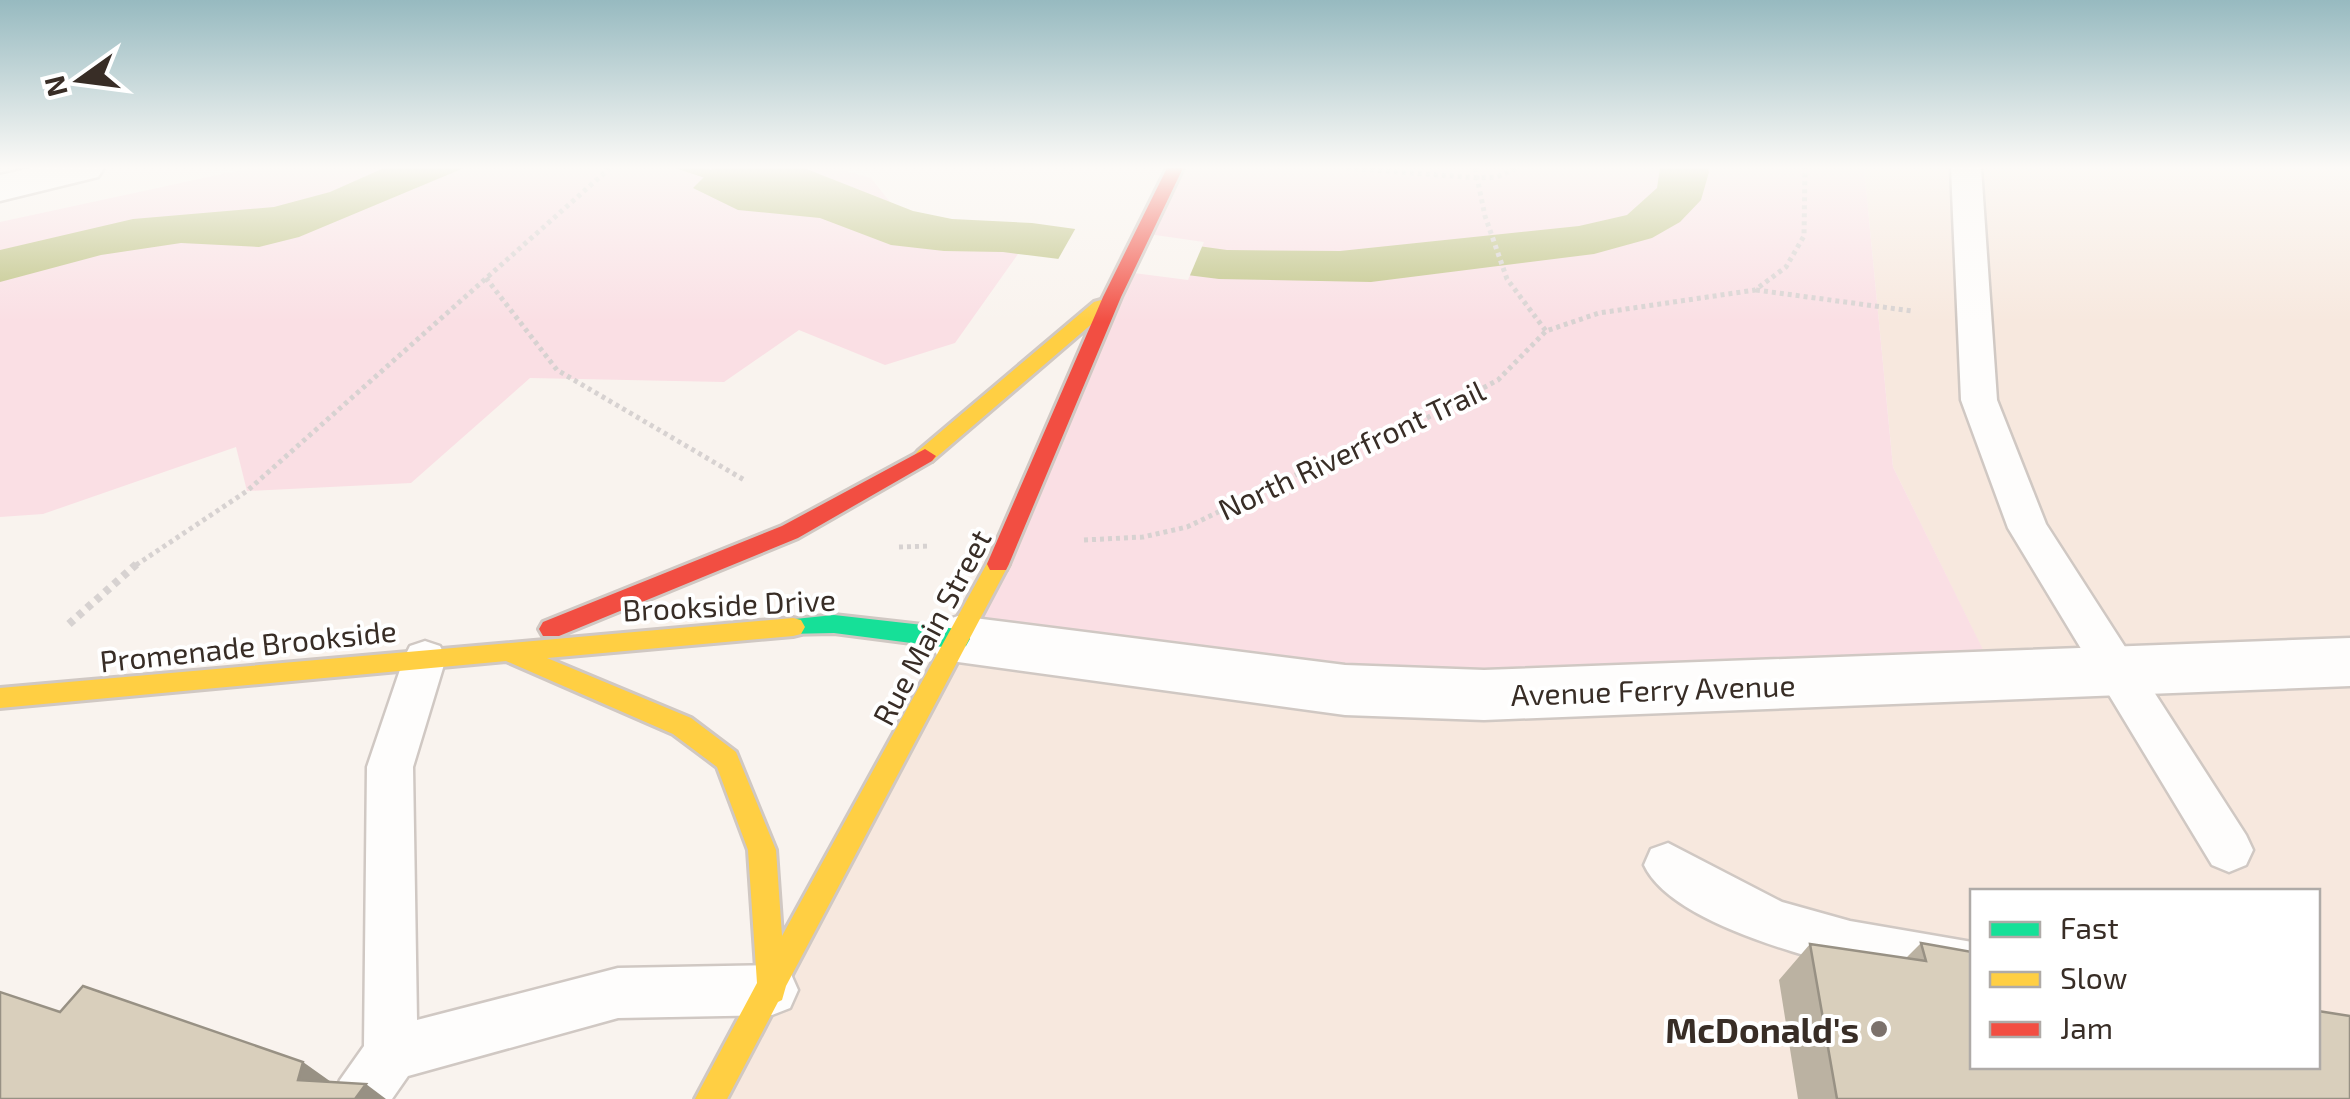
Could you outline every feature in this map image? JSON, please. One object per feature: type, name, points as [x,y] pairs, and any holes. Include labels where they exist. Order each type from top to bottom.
[{"type":"main road","name":"Rue Main Street","points":[[710,1099],[1009,544],[1112,297],[1150,219]]},
{"type":"main road","points":[[502,649],[790,532],[934,451],[1112,297]]},
{"type":"main road","name":"Brookside Drive","points":[[502,649],[834,624],[958,640]]},
{"type":"main road","points":[[502,649],[682,726],[727,760],[762,850],[772,990]]},
{"type":"main road","name":"Promenade Brookside","points":[[0,698],[235,680],[502,649]]},
{"type":"street","name":"Avenue Ferry Avenue","points":[[958,640],[1345,690],[1484,695],[2350,662]]},
{"type":"lane","points":[[1969,219],[1980,400],[1984,420],[2028,528],[2229,850]]},
{"type":"lane","points":[[359,1099],[391,1054],[390,768],[425,658]]},
{"type":"lane","points":[[1668,865],[1714,898],[1818,940],[1970,966]]},
{"type":"lane","points":[[391,1054],[618,993],[772,990]]},
{"type":"path","points":[[72,620],[147,555],[247,491],[552,219]]},
{"type":"path","points":[[1485,219],[1507,279],[1546,331]]},
{"type":"path","points":[[1755,290],[1786,267],[1804,236],[1804,219]]},
{"type":"path","points":[[486,278],[557,370],[749,482]]},
{"type":"path","name":"North Riverfront Trail","points":[[1142,536],[1187,528],[1314,466],[1393,436],[1498,380],[1546,331],[1599,313],[1755,290],[1879,306]]},
{"type":"shaded area","points":[[132,219],[341,219],[299,237],[259,247],[181,243],[101,255],[0,282],[0,250]]},
{"type":"shaded area","points":[[823,219],[1032,223],[1227,250],[1340,251],[1579,226],[1608,219],[1683,219],[1652,238],[1594,254],[1371,282],[1219,279],[1003,252],[891,245]]},
{"type":"shaded area","points":[[903,219],[911,229],[1028,240],[955,343],[885,365],[799,330],[724,382],[530,378],[411,483],[247,491],[236,447],[43,514],[0,517],[0,222]]},
{"type":"shaded area","points":[[1151,219],[1869,219],[1893,467],[1996,676],[1484,695],[958,639]]},
{"type":"shaded area","points":[[1869,219],[2350,219],[2350,1099],[712,1099],[958,639],[1995,675],[1893,467]]},
{"type":"pier","points":[[1078,224],[1204,242],[1188,280],[1056,263]]},
{"type":"building","name":"McDonald's","points":[[1921,943],[1970,952],[1970,1069],[2320,1069],[2320,1011],[2350,1016],[2350,1099],[1837,1099],[1810,944],[1926,961]]},
{"type":"building","points":[[83,986],[303,1062],[298,1080],[366,1084],[355,1099],[0,1099],[0,992],[60,1012]]},
{"type":"traffic: fast","points":[[793,627],[834,624],[958,639]]},
{"type":"traffic: slow","points":[[925,456],[1101,306]]},
{"type":"traffic: slow","points":[[710,1099],[998,564]]},
{"type":"traffic: slow","points":[[0,698],[793,627]]},
{"type":"traffic: slow","points":[[509,652],[682,726],[727,760],[762,850],[772,990]]},
{"type":"traffic: jam","points":[[998,564],[1112,297],[1150,219]]},
{"type":"traffic: jam","points":[[551,629],[790,532],[925,456]]},
{"type":"place","name":"McDonald's","points":[[1879,1029]]}]
